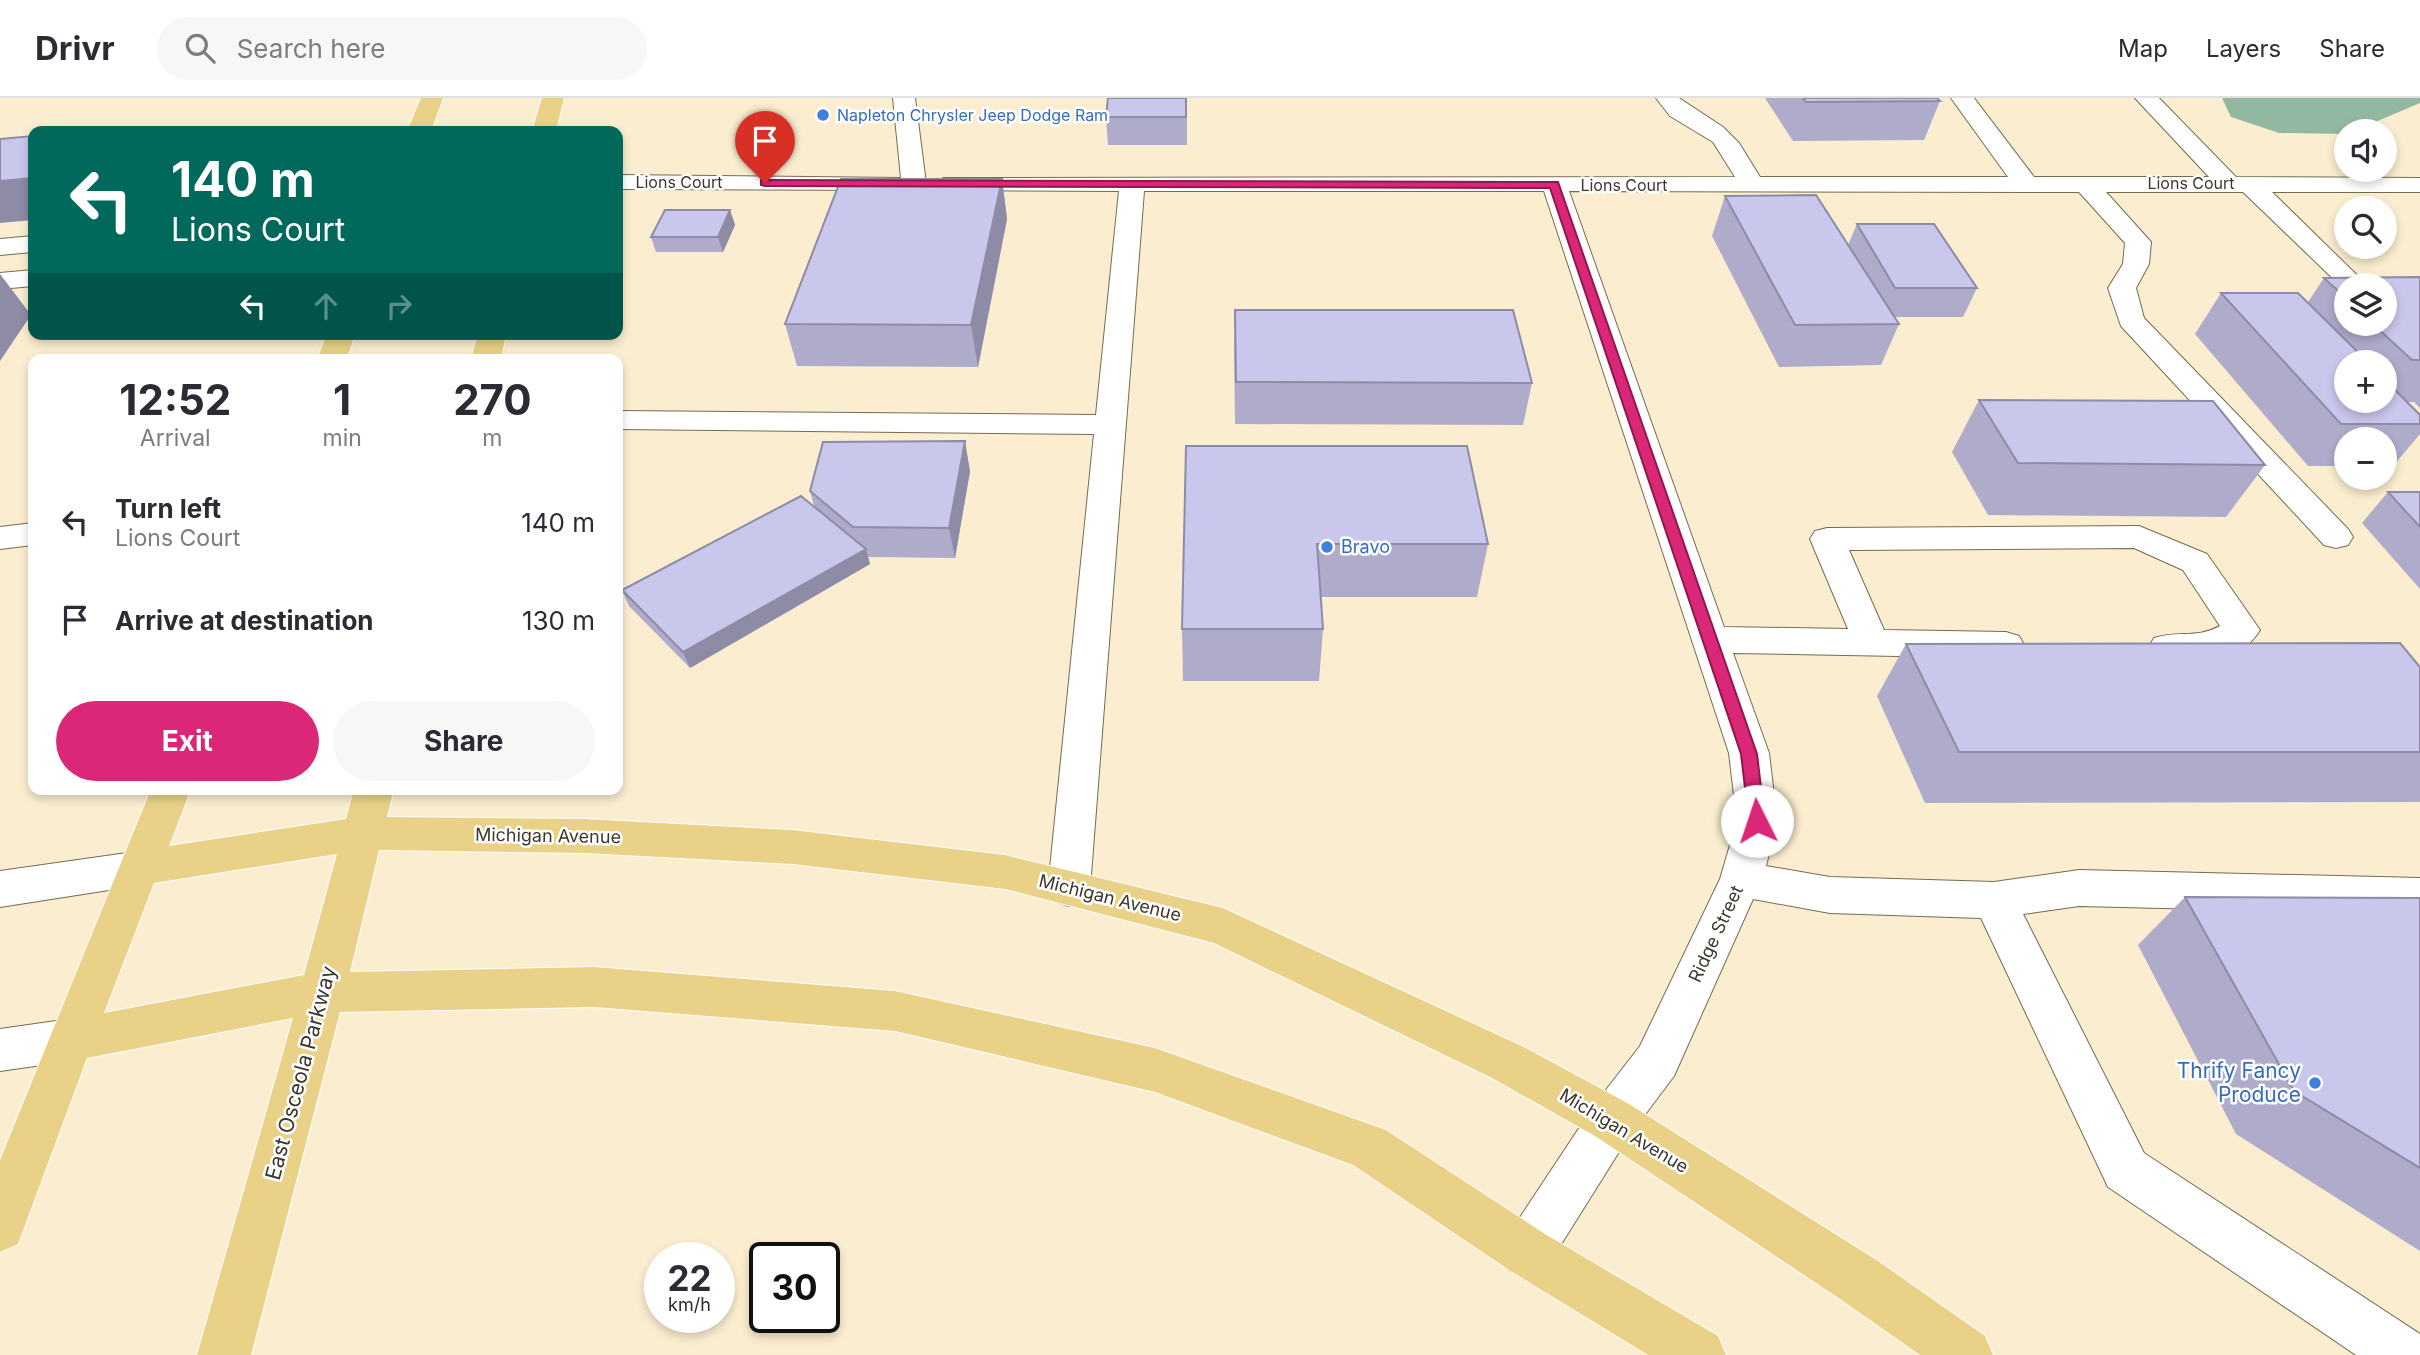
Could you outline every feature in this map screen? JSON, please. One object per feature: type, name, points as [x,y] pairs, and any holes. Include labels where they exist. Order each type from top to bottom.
[{"type":"main road","points":[[421,126],[432,98]]},
{"type":"main road","points":[[545,126],[553,98]]},
{"type":"main road","points":[[0,1226],[70,1040],[169,795]]},
{"type":"main road","name":"East Osceola Parkway","points":[[224,1355],[372,795]]},
{"type":"main road","name":"Michigan Avenue","points":[[141,868],[362,833],[584,836],[792,847],[1005,872],[1223,927],[1509,1063],[1612,1120],[1859,1280],[1966,1355]]},
{"type":"main road","points":[[70,1040],[322,992],[594,987],[895,1011],[1155,1070],[1369,1147],[1527,1252],[1699,1355]]},
{"type":"street","points":[[904,98],[915,183]]},
{"type":"street","points":[[1667,98],[1674,109],[1720,136],[1740,161],[1751,184]]},
{"type":"street","points":[[1962,98],[2026,184]]},
{"type":"street","points":[[2146,98],[2339,273]]},
{"type":"street","name":"Lions Court","points":[[623,183],[2420,185]]},
{"type":"street","points":[[1069,888],[1132,184]]},
{"type":"street","points":[[2085,184],[2138,242],[2136,264],[2122,288],[2131,320],[2336,537]]},
{"type":"street","name":"Ridge Street","points":[[1527,1252],[1612,1120],[1657,1061],[1741,879],[1757,821],[1749,754],[1555,185]]},
{"type":"street","points":[[0,247],[28,244]]},
{"type":"street","points":[[0,281],[28,278]]},
{"type":"street","points":[[623,420],[1112,425]]},
{"type":"street","points":[[0,538],[28,535]]},
{"type":"street","points":[[1872,643],[1827,538],[2139,537],[2195,562],[2242,630],[2209,648],[2128,647]]},
{"type":"street","points":[[1710,640],[2034,645]]},
{"type":"street","points":[[0,889],[141,868]]},
{"type":"street","points":[[1741,879],[1830,895],[1994,900],[2079,888],[2420,896]]},
{"type":"street","points":[[1994,900],[2126,1170],[2403,1355]]},
{"type":"street","points":[[0,1050],[70,1040]]},
{"type":"green space","points":[[2222,98],[2420,98],[2420,103],[2382,119],[2334,119],[2334,134],[2279,133],[2231,117]]},
{"type":"building","points":[[1108,98],[1186,98],[1186,117],[1106,117]]},
{"type":"building","points":[[1803,98],[1937,98],[1940,101],[1806,102]]},
{"type":"building","points":[[28,136],[28,178],[0,181],[0,139]]},
{"type":"building","points":[[841,179],[1002,179],[971,325],[785,324]]},
{"type":"building","points":[[1816,195],[1899,324],[1795,325],[1725,196]]},
{"type":"building","points":[[665,210],[730,210],[718,237],[651,237]]},
{"type":"building","points":[[1857,224],[1934,224],[1977,288],[1895,288]]},
{"type":"building","points":[[2397,277],[2420,277],[2420,360],[2412,360],[2386,336],[2397,336]]},
{"type":"building","points":[[2324,278],[2334,278],[2334,287]]},
{"type":"building","points":[[2221,293],[2298,293],[2334,328],[2334,336],[2342,336],[2356,350],[2334,350],[2334,413],[2397,413],[2397,392],[2420,415],[2420,424],[2341,424]]},
{"type":"building","points":[[1235,310],[1513,310],[1532,383],[1236,382]]},
{"type":"building","points":[[1979,400],[2213,401],[2265,465],[2018,463]]},
{"type":"building","points":[[965,441],[949,528],[853,527],[810,491],[823,442]]},
{"type":"building","points":[[1186,446],[1467,446],[1488,544],[1317,544],[1323,629],[1182,629]]},
{"type":"building","points":[[2388,492],[2420,492],[2420,527]]},
{"type":"building","points":[[801,496],[866,549],[683,652],[623,589]]},
{"type":"building","points":[[2400,643],[2420,667],[2420,752],[1959,752],[1906,644]]},
{"type":"building","points":[[2185,897],[2420,898],[2420,1168],[2294,1091]]},
{"type":"place","name":"Napleton Chrysler Jeep Dodge Ram","points":[[823,115]]},
{"type":"place","name":"Bravo","points":[[1327,547]]},
{"type":"place","name":"Thrify Fancy Produce","points":[[2315,1083]]},
{"type":"route","points":[[765,183],[1555,185],[1749,754],[1757,821]]}]
